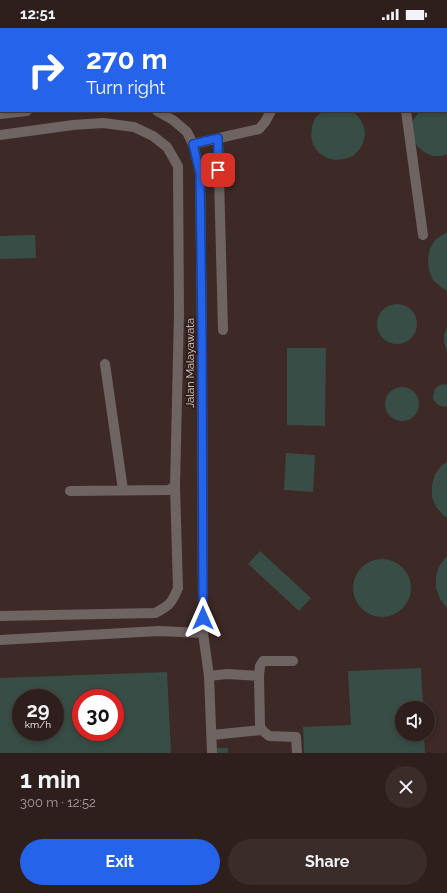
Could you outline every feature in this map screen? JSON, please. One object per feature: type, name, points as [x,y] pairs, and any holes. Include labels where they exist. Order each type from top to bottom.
[{"type":"street","points":[[0,114],[18,112]]},
{"type":"street","name":"Jalan Malayawata","points":[[159,112],[173,120],[187,132],[193,144],[200,173],[203,633],[209,676],[212,753]]},
{"type":"street","points":[[193,144],[258,129],[270,112]]},
{"type":"street","points":[[406,112],[423,235]]},
{"type":"street","points":[[0,135],[74,124],[103,123],[134,127],[153,136],[167,146],[178,166],[178,313],[175,486],[178,588],[173,600],[155,613],[0,616]]},
{"type":"street","points":[[218,138],[223,330]]},
{"type":"street","points":[[105,364],[123,490]]},
{"type":"street","points":[[70,491],[169,490],[175,486]]},
{"type":"street","points":[[0,640],[159,631],[203,633]]},
{"type":"street","points":[[292,661],[263,661],[260,666],[260,726],[269,736],[296,737],[297,753]]},
{"type":"street","points":[[209,676],[227,674],[259,676]]},
{"type":"street","points":[[212,735],[262,730]]},
{"type":"building","points":[[322,112],[355,113],[364,127],[365,135],[359,150],[353,156],[336,160],[327,158],[319,153],[313,145],[311,136],[315,118]]},
{"type":"building","points":[[447,112],[447,154],[432,156],[417,146],[411,129],[413,120],[418,113]]},
{"type":"building","points":[[447,232],[447,291],[433,280],[429,270],[428,259],[430,248],[436,239]]},
{"type":"building","points":[[35,235],[36,258],[0,259],[0,236]]},
{"type":"building","points":[[397,304],[405,306],[411,310],[415,316],[417,324],[415,332],[411,338],[405,342],[397,344],[389,342],[383,338],[379,332],[377,324],[379,316],[383,310],[389,306]]},
{"type":"building","points":[[447,327],[447,352],[444,342],[444,335]]},
{"type":"building","points":[[287,348],[326,348],[325,426],[287,425]]},
{"type":"building","points":[[444,384],[447,385],[447,406],[445,407],[438,405],[433,399],[435,389]]},
{"type":"building","points":[[399,387],[405,387],[409,388],[416,394],[419,404],[418,411],[412,418],[405,421],[399,421],[395,420],[388,414],[385,407],[385,401],[386,397],[392,390]]},
{"type":"building","points":[[286,453],[315,455],[313,492],[284,490]]},
{"type":"building","points":[[447,462],[447,517],[444,516],[436,507],[432,497],[432,485],[435,474],[442,465]]},
{"type":"building","points":[[260,551],[311,598],[299,611],[248,564]]},
{"type":"building","points":[[447,556],[447,608],[440,599],[436,588],[436,576],[439,566]]},
{"type":"building","points":[[376,559],[388,559],[403,567],[411,582],[411,594],[403,609],[388,617],[376,617],[361,609],[353,594],[353,582],[361,567]]},
{"type":"building","points":[[421,668],[423,701],[395,701],[395,741],[424,741],[425,753],[304,753],[303,727],[351,725],[348,671]]},
{"type":"building","points":[[167,672],[171,753],[0,753],[0,678]]},
{"type":"building","points":[[216,748],[228,748],[228,753],[216,753]]},
{"type":"route","points":[[203,618],[200,173],[193,144],[218,138],[218,170]]}]
